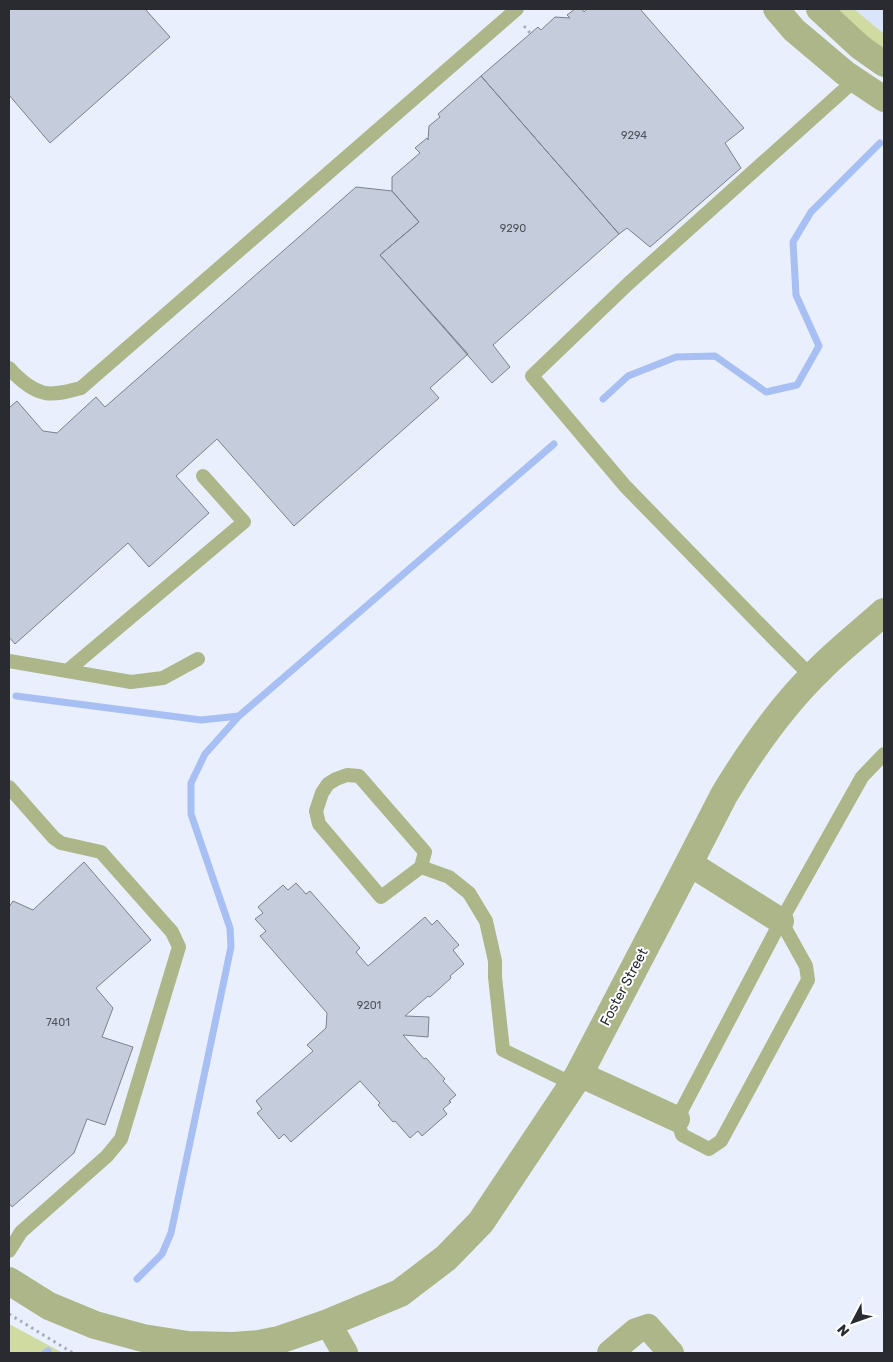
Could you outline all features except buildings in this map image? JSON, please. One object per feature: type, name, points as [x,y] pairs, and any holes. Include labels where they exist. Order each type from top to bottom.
[{"type":"street","points":[[776,9],[794,30],[845,73],[884,100]]},
{"type":"street","points":[[819,9],[860,48],[878,59],[855,80]]},
{"type":"street","name":"Foster Street","points":[[9,1281],[49,1306],[95,1325],[143,1338],[188,1345],[232,1346],[279,1340],[328,1323],[400,1293],[446,1258],[481,1222],[576,1079],[724,795],[740,769],[777,716],[820,668],[884,612]]},
{"type":"street","points":[[689,863],[781,920]]},
{"type":"street","points":[[576,1079],[676,1119]]},
{"type":"street","points":[[328,1323],[345,1353]]},
{"type":"street","points":[[610,1353],[636,1331],[648,1327],[671,1353]]},
{"type":"lane","points":[[9,368],[28,386],[45,393],[65,392],[81,388],[111,364],[517,9]]},
{"type":"lane","points":[[812,677],[625,486],[532,376],[629,283],[855,80]]},
{"type":"lane","points":[[67,671],[244,522],[204,476]]},
{"type":"lane","points":[[9,661],[131,682],[163,678],[198,659]]},
{"type":"lane","points":[[781,920],[806,966],[808,980],[721,1141],[709,1148],[682,1135],[676,1119],[781,920],[862,777],[884,754]]},
{"type":"lane","points":[[347,775],[359,776],[425,852],[421,866],[381,897],[319,824],[316,811],[322,793],[328,784],[347,775]]},
{"type":"lane","points":[[9,787],[60,843],[101,852],[172,932],[179,947],[121,1139],[107,1156],[21,1232],[9,1251]]},
{"type":"lane","points":[[421,866],[449,877],[469,893],[486,921],[495,961],[503,1050],[576,1079]]},
{"type":"path","points":[[9,1314],[73,1353]]},
{"type":"shaded area","points":[[835,9],[884,9],[884,50]]},
{"type":"green space","points":[[835,9],[854,9],[884,34],[884,50],[858,30]]},
{"type":"green space","points":[[9,1324],[63,1353],[9,1353]]},
{"type":"waterway","points":[[603,399],[628,376],[676,357],[715,356],[766,392],[797,385],[819,346],[796,295],[793,242],[811,212],[880,143]]},
{"type":"waterway","points":[[137,1279],[162,1254],[171,1233],[231,947],[230,928],[191,814],[191,783],[205,754],[239,716],[554,444]]},
{"type":"waterway","points":[[16,696],[201,720],[239,716]]}]
